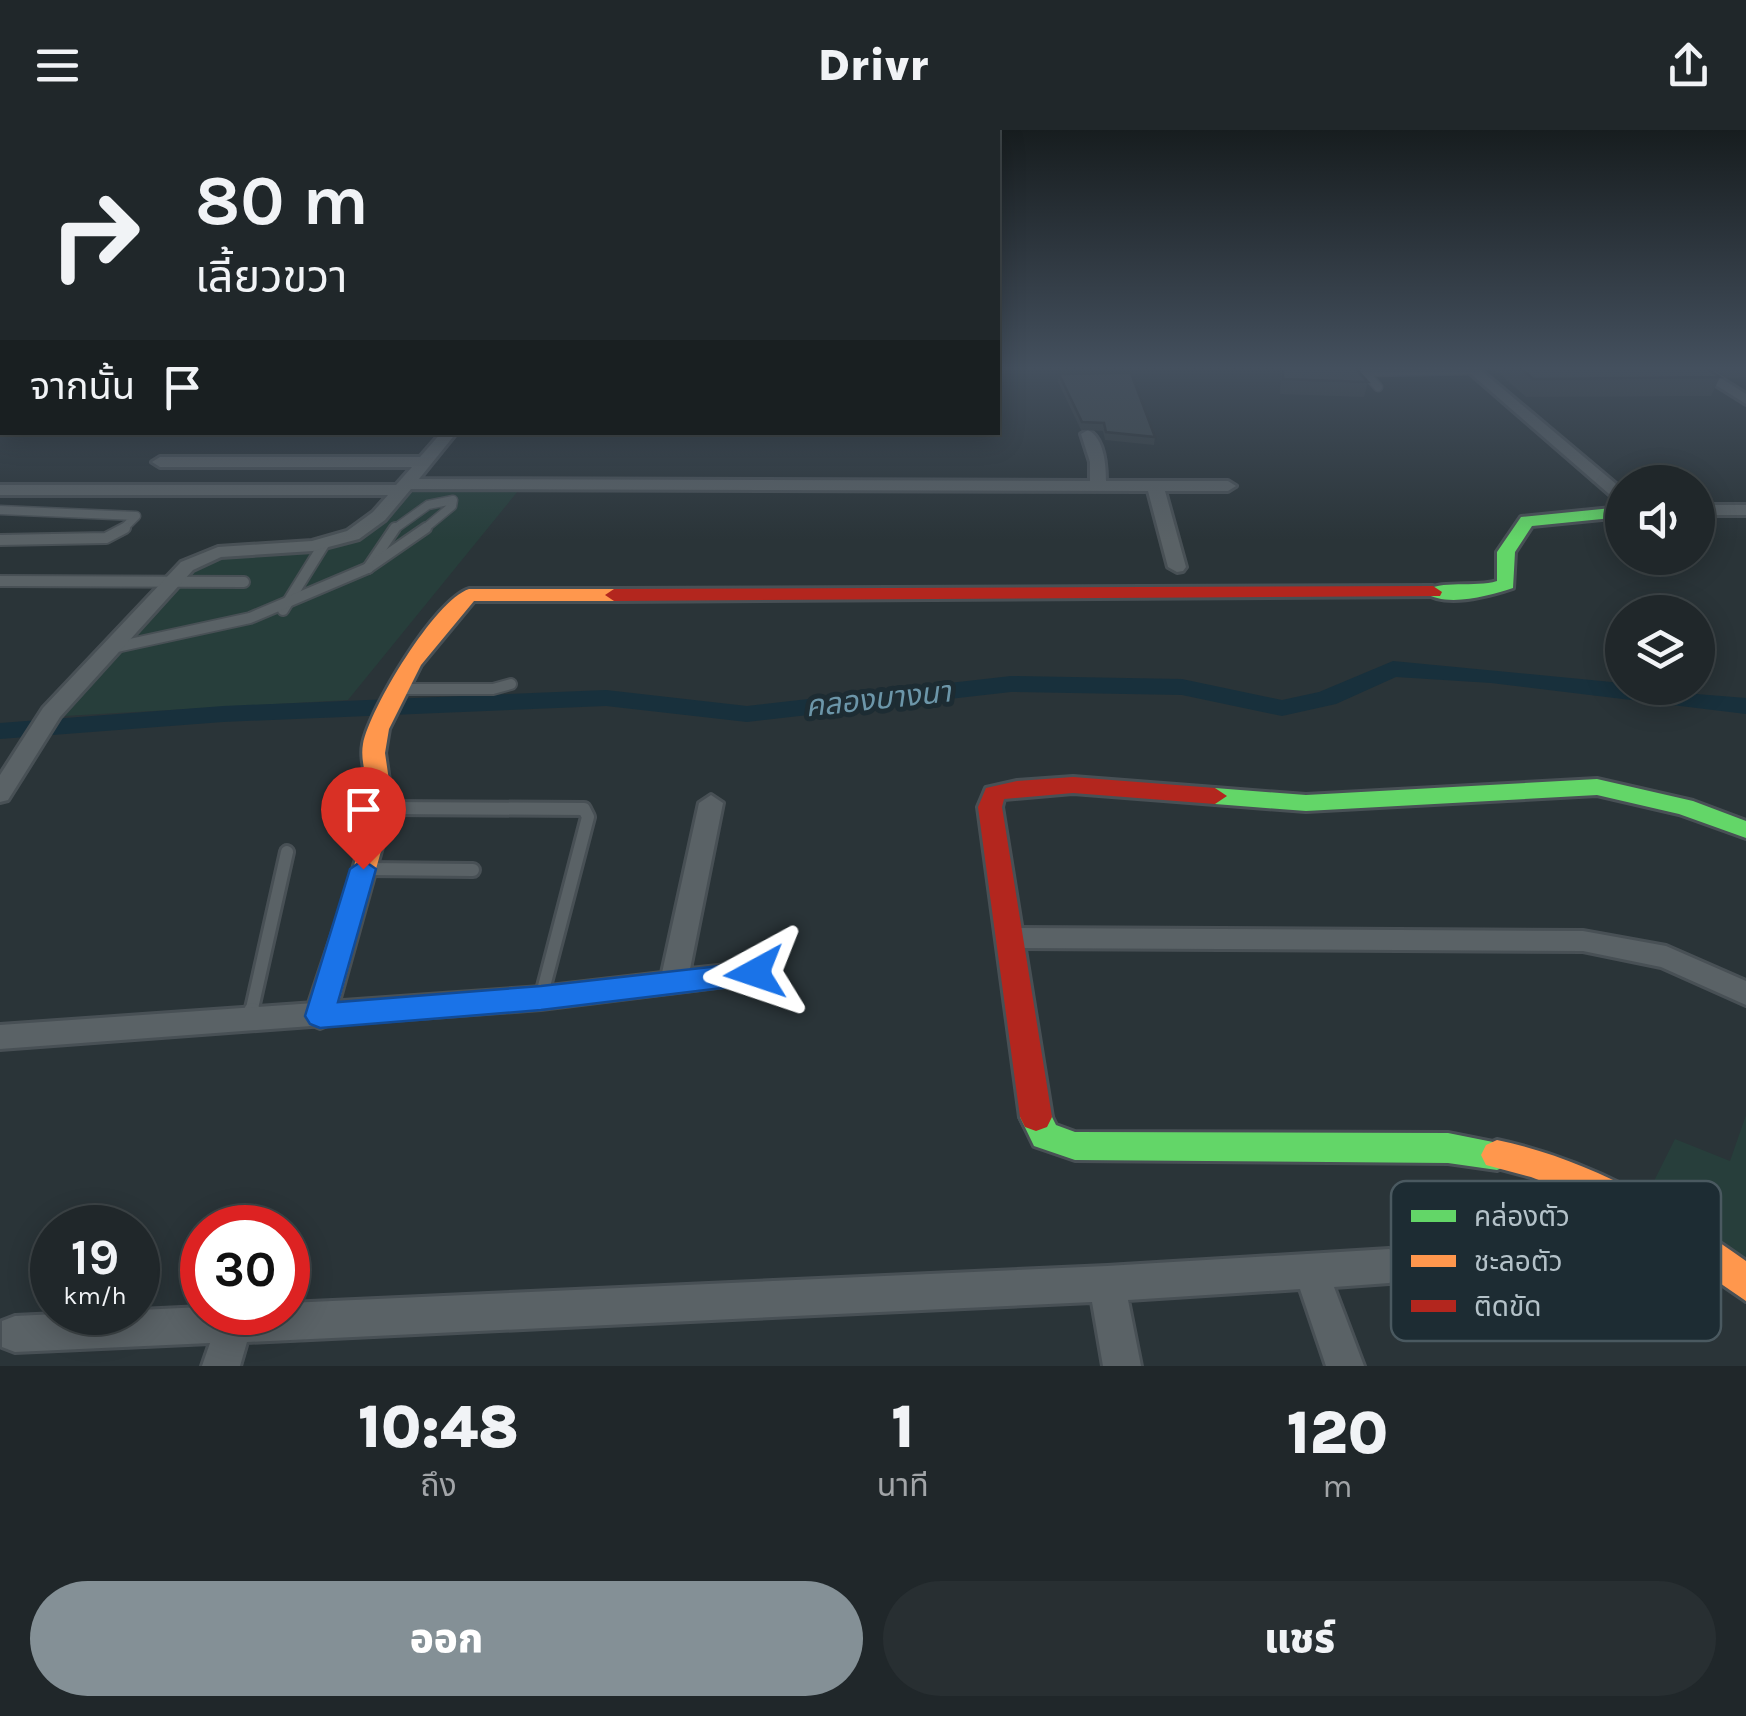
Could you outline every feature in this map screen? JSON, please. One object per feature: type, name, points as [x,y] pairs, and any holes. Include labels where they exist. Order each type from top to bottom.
[{"type":"street","points":[[1537,425],[1605,483]]},
{"type":"street","points":[[1088,434],[1096,452],[1098,485]]},
{"type":"street","points":[[0,794],[51,713],[170,581],[196,560],[218,552],[324,544],[366,527],[447,435]]},
{"type":"street","points":[[160,462],[424,462]]},
{"type":"street","points":[[1155,485],[1177,567]]},
{"type":"street","points":[[0,490],[1228,486]]},
{"type":"street","points":[[1715,510],[1746,510]]},
{"type":"street","points":[[320,1016],[381,808],[382,780],[374,746],[397,695],[451,607],[480,593],[1482,592],[1506,584],[1506,552],[1527,521],[1605,514]]},
{"type":"street","points":[[1577,1181],[1531,1160],[1448,1148],[1056,1142],[1045,1136],[1035,1116],[990,806],[994,794],[1014,788],[1120,788],[1306,803],[1597,787],[1636,792],[1746,830]]},
{"type":"street","points":[[674,980],[711,803]]},
{"type":"street","points":[[1012,938],[1583,941],[1666,957],[1746,994]]},
{"type":"street","points":[[0,1038],[541,998],[755,973]]},
{"type":"street","points":[[1721,1264],[1746,1283]]},
{"type":"street","points":[[310,1319],[1107,1284],[1389,1266]]},
{"type":"street","points":[[1311,1271],[1345,1366]]},
{"type":"street","points":[[1107,1284],[1122,1366]]},
{"type":"street","points":[[15,1334],[180,1325]]},
{"type":"street","points":[[221,1366],[231,1335]]},
{"type":"lane","points":[[108,649],[188,636],[283,610],[367,570],[415,541],[452,506],[453,500],[437,499],[421,508],[370,557],[367,570]]},
{"type":"lane","points":[[0,510],[118,512],[136,516],[120,533],[106,538],[0,540]]},
{"type":"lane","points":[[283,610],[324,544]]},
{"type":"lane","points":[[0,582],[244,582]]},
{"type":"lane","points":[[397,695],[493,689],[511,684]]},
{"type":"lane","points":[[381,808],[584,809],[588,817],[541,998]]},
{"type":"lane","points":[[249,1022],[288,852]]},
{"type":"lane","points":[[363,869],[473,870]]},
{"type":"green space","points":[[404,479],[527,480],[348,700],[46,717],[181,564],[225,549],[301,543],[332,535],[382,502]]},
{"type":"green space","points":[[1746,1115],[1746,1259],[1721,1240],[1721,1181],[1654,1181],[1675,1139],[1730,1161]]},
{"type":"building","points":[[1104,425],[1150,425],[1155,437],[1106,432]]},
{"type":"waterway","name":"คลองบางนา","points":[[0,731],[223,714],[606,698],[747,714],[1011,684],[1182,687],[1282,708],[1327,698],[1393,669],[1491,675],[1746,706]]},
{"type":"traffic: fast","points":[[1433,592],[1482,592],[1506,584],[1506,552],[1527,521],[1605,514]]},
{"type":"traffic: fast","points":[[1215,796],[1306,803],[1597,787],[1685,807],[1746,830]]},
{"type":"traffic: fast","points":[[1036,1117],[1045,1136],[1075,1146],[1448,1148],[1497,1155]]},
{"type":"traffic: slow","points":[[320,1016],[381,808],[374,753],[378,729],[411,665],[441,624],[469,595],[614,595]]},
{"type":"traffic: slow","points":[[1497,1155],[1531,1162],[1583,1181]]},
{"type":"traffic: slow","points":[[1721,1265],[1746,1283]]},
{"type":"traffic: jam","points":[[614,595],[1433,592]]},
{"type":"traffic: jam","points":[[1036,1117],[990,807],[994,794],[1017,788],[1073,785],[1215,796]]},
{"type":"route","points":[[363,869],[320,1016],[541,998],[755,973]]}]
